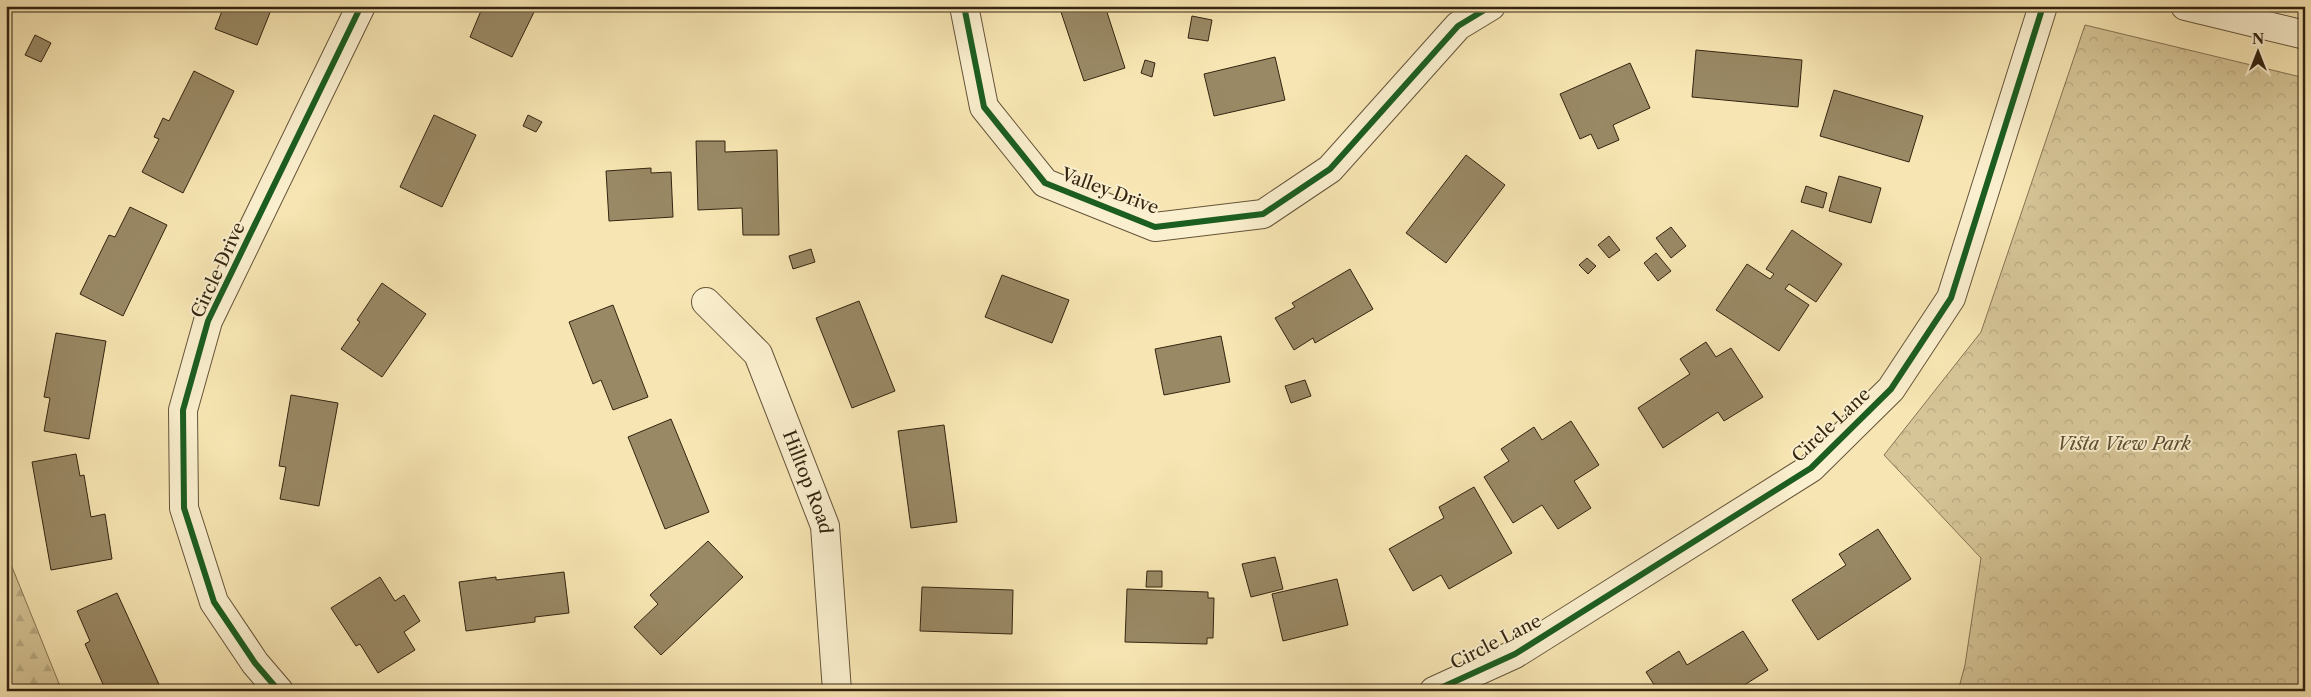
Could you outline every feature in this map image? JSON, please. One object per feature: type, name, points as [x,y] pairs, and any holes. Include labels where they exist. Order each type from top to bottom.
[{"type":"street","name":"Circle Drive","points":[[279,691],[255,663],[214,602],[184,508],[183,410],[208,321],[362,6]]},
{"type":"street","name":"Valley Drive","points":[[964,6],[984,107],[1045,183],[1156,226],[1263,214],[1330,169],[1458,26],[1491,6]]},
{"type":"street","name":"Circle Lane","points":[[1434,691],[1515,654],[1811,468],[1891,389],[1951,298],[2043,6]]},
{"type":"street","points":[[2186,6],[2305,35]]},
{"type":"street","name":"Hilltop Road","points":[[706,302],[758,354],[825,526],[837,691]]},
{"type":"green space","name":"Vista View Park","points":[[2085,25],[2305,78],[2305,691],[1958,691],[1965,665],[1981,558],[1884,455],[1981,332]]},
{"type":"green space","points":[[6,552],[62,691],[6,691]]},
{"type":"building","points":[[224,6],[278,6],[276,12],[271,10],[257,45],[215,29]]},
{"type":"building","points":[[483,6],[537,6],[512,57],[470,37]]},
{"type":"building","points":[[1078,6],[1105,6],[1125,68],[1084,81],[1061,12]]},
{"type":"building","points":[[1192,16],[1212,20],[1208,41],[1188,38]]},
{"type":"building","points":[[35,35],[51,43],[41,62],[25,55]]},
{"type":"building","points":[[1696,50],[1802,60],[1798,107],[1692,97]]},
{"type":"building","points":[[1275,57],[1285,100],[1214,116],[1204,74]]},
{"type":"building","points":[[1145,60],[1155,63],[1152,77],[1141,73]]},
{"type":"building","points":[[1630,63],[1650,108],[1613,125],[1619,140],[1598,149],[1591,134],[1580,139],[1560,94]]},
{"type":"building","points":[[194,71],[234,91],[183,193],[142,172],[159,139],[154,137],[163,118],[169,121]]},
{"type":"building","points":[[1834,90],[1923,116],[1909,162],[1820,136]]},
{"type":"building","points":[[434,115],[476,135],[442,207],[400,187]]},
{"type":"building","points":[[528,115],[542,122],[536,132],[523,126]]},
{"type":"building","points":[[696,141],[725,141],[725,152],[777,150],[779,235],[743,235],[742,208],[698,210]]},
{"type":"building","points":[[1466,155],[1505,185],[1446,263],[1406,233]]},
{"type":"building","points":[[651,168],[651,173],[671,172],[673,217],[609,221],[606,171]]},
{"type":"building","points":[[1839,176],[1881,188],[1871,223],[1829,211]]},
{"type":"building","points":[[1806,186],[1827,193],[1823,208],[1801,202]]},
{"type":"building","points":[[130,207],[167,225],[123,316],[80,294],[109,235],[115,237]]},
{"type":"building","points":[[1671,227],[1686,246],[1671,258],[1656,238]]},
{"type":"building","points":[[1792,230],[1842,264],[1816,302],[1789,284],[1785,289],[1809,305],[1779,351],[1716,310],[1747,264],[1770,279],[1774,274],[1766,269]]},
{"type":"building","points":[[1609,236],[1620,250],[1609,258],[1598,245]]},
{"type":"building","points":[[811,249],[815,262],[793,269],[789,256]]},
{"type":"building","points":[[1656,253],[1671,271],[1658,281],[1644,263]]},
{"type":"building","points":[[1587,258],[1596,266],[1588,274],[1579,265]]},
{"type":"building","points":[[1350,269],[1373,309],[1315,343],[1313,338],[1294,350],[1275,318],[1295,307],[1292,303]]},
{"type":"building","points":[[1002,275],[1069,300],[1052,343],[985,317]]},
{"type":"building","points":[[382,283],[426,314],[382,377],[341,349],[360,322],[357,320]]},
{"type":"building","points":[[859,301],[895,391],[852,408],[816,318]]},
{"type":"building","points":[[613,305],[648,397],[613,410],[601,380],[593,384],[569,322]]},
{"type":"building","points":[[56,333],[106,341],[89,439],[44,431],[50,398],[44,397]]},
{"type":"building","points":[[1221,336],[1230,382],[1164,395],[1155,349]]},
{"type":"building","points":[[1706,342],[1716,357],[1731,348],[1763,397],[1724,421],[1718,412],[1663,448],[1638,408],[1690,374],[1680,359]]},
{"type":"building","points":[[1305,380],[1311,396],[1291,403],[1285,386]]},
{"type":"building","points":[[291,395],[338,403],[319,506],[280,499],[286,467],[279,466]]},
{"type":"building","points":[[671,419],[709,512],[665,529],[628,437]]},
{"type":"building","points":[[1571,421],[1599,465],[1574,481],[1591,508],[1558,529],[1542,505],[1513,523],[1484,477],[1509,461],[1501,449],[1534,427],[1542,440]]},
{"type":"building","points":[[944,425],[957,522],[911,528],[898,431]]},
{"type":"building","points":[[76,454],[80,476],[84,475],[91,517],[105,514],[112,559],[51,570],[32,462]]},
{"type":"building","points":[[1474,487],[1512,553],[1449,589],[1441,575],[1413,591],[1389,549],[1444,518],[1439,507]]},
{"type":"building","points":[[1878,529],[1911,579],[1818,640],[1792,600],[1846,565],[1839,554]]},
{"type":"building","points":[[708,541],[743,577],[661,655],[634,627],[658,604],[650,595]]},
{"type":"building","points":[[1275,557],[1283,589],[1251,597],[1242,564]]},
{"type":"building","points":[[1147,571],[1162,571],[1162,587],[1146,587]]},
{"type":"building","points":[[564,572],[569,613],[535,617],[535,622],[466,631],[459,582],[496,577],[496,580]]},
{"type":"building","points":[[380,577],[395,601],[404,595],[420,621],[404,632],[415,650],[378,673],[360,644],[356,646],[331,608]]},
{"type":"building","points":[[1337,579],[1348,625],[1283,641],[1272,594]]},
{"type":"building","points":[[922,587],[1013,590],[1012,634],[920,631]]},
{"type":"building","points":[[1127,589],[1208,592],[1208,598],[1214,598],[1213,638],[1207,638],[1207,644],[1125,642]]},
{"type":"building","points":[[117,593],[162,691],[106,691],[85,644],[90,641],[77,611]]},
{"type":"building","points":[[1743,631],[1768,670],[1735,691],[1701,691],[1699,688],[1695,691],[1658,691],[1646,672],[1679,651],[1687,665]]},
{"type":"cycle path","points":[[279,691],[255,663],[214,602],[184,508],[183,410],[208,321],[361,6]]},
{"type":"cycle path","points":[[964,6],[984,107],[1045,183],[1155,227],[1263,214],[1330,169],[1458,26],[1491,6]]},
{"type":"cycle path","points":[[1434,691],[1515,654],[1811,468],[1891,389],[1951,298],[2043,6]]}]
